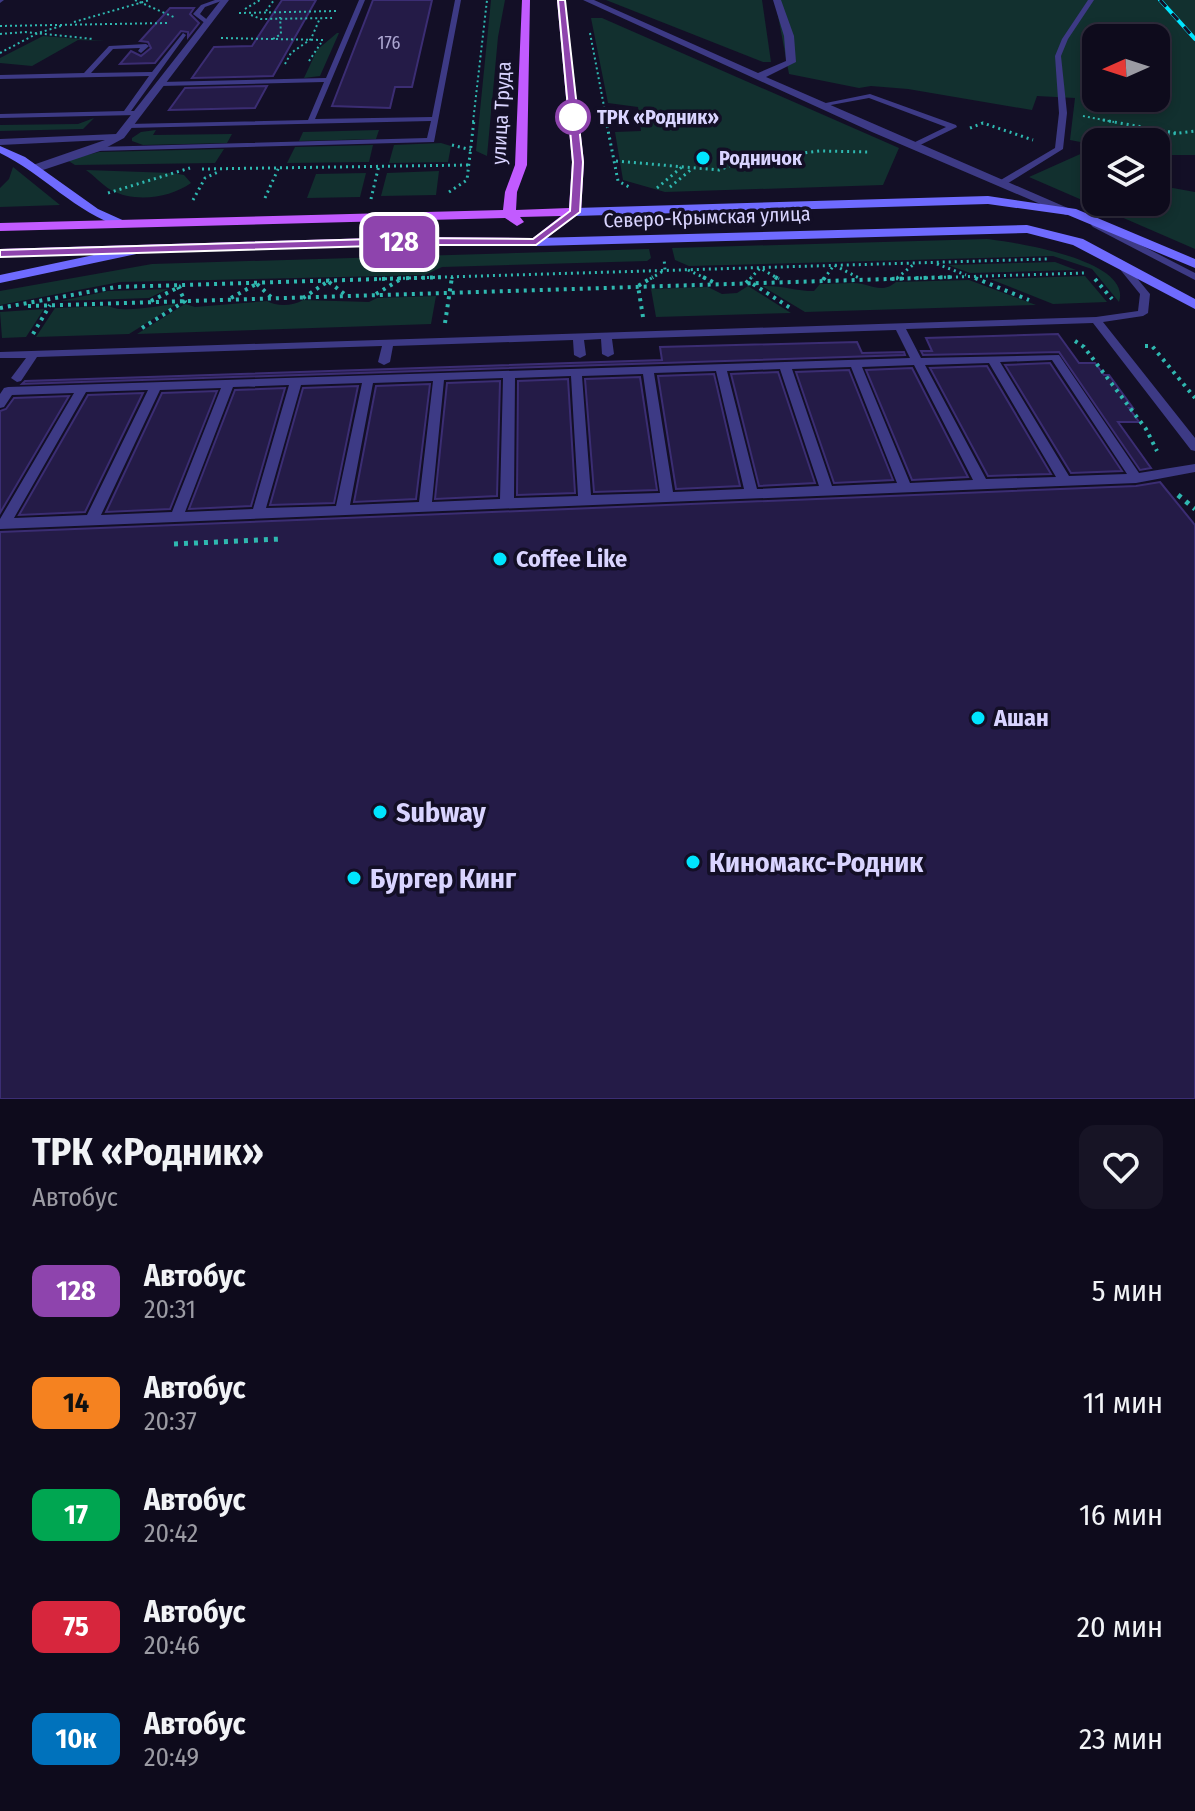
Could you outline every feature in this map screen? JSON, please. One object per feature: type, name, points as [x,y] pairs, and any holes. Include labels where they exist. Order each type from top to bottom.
[{"type":"main road","name":"улица Труда","points":[[509,214],[511,192],[521,165],[526,0]]},
{"type":"main road","points":[[509,214],[536,242],[575,212],[578,162],[561,0]]},
{"type":"main road","name":"Северо-Крымская улица","points":[[0,227],[575,212]]},
{"type":"main road","name":"Северо-Крымская улица","points":[[0,253],[408,241],[536,242]]},
{"type":"street","points":[[34,169],[96,149],[124,131],[132,113],[165,79],[223,0]]},
{"type":"street","points":[[587,0],[820,105],[1071,212]]},
{"type":"street","points":[[758,77],[791,62],[789,36],[777,0]]},
{"type":"street","points":[[0,142],[124,131]]},
{"type":"street","points":[[0,149],[34,169],[93,212],[122,223]]},
{"type":"street","name":"Северо-Крымская улица","points":[[575,212],[988,200],[1071,212],[1195,264]]},
{"type":"street","name":"Северо-Крымская улица","points":[[536,242],[1003,228],[1044,231],[1078,242],[1119,262],[1195,305]]},
{"type":"street","points":[[0,279],[136,250]]},
{"type":"lane","points":[[311,121],[362,0]]},
{"type":"lane","points":[[96,149],[431,140],[458,0]]},
{"type":"lane","points":[[1002,183],[1022,174],[1059,149],[1063,113],[1058,56],[1065,39],[1091,0]]},
{"type":"lane","points":[[0,116],[132,113],[152,74],[183,35]]},
{"type":"lane","points":[[86,75],[111,47],[146,46],[141,51]]},
{"type":"lane","points":[[118,75],[127,64]]},
{"type":"lane","points":[[0,77],[152,74]]},
{"type":"lane","points":[[165,79],[328,80]]},
{"type":"lane","points":[[820,105],[870,96],[953,127],[914,146]]},
{"type":"lane","points":[[124,131],[311,121],[435,119]]},
{"type":"lane","points":[[1071,212],[1195,277]]},
{"type":"lane","points":[[0,355],[1096,320],[1143,313],[1145,294],[1119,262]]},
{"type":"lane","points":[[1096,320],[1195,447]]},
{"type":"lane","points":[[899,326],[982,484]]},
{"type":"lane","points":[[606,335],[608,354]]},
{"type":"lane","points":[[578,336],[580,355]]},
{"type":"lane","points":[[384,362],[388,342]]},
{"type":"lane","points":[[17,378],[34,354]]},
{"type":"lane","points":[[0,404],[4,392],[1055,357],[1136,478]]},
{"type":"lane","points":[[993,360],[1065,481]]},
{"type":"lane","points":[[855,364],[905,487]]},
{"type":"lane","points":[[785,366],[827,491]]},
{"type":"lane","points":[[721,368],[751,493]]},
{"type":"lane","points":[[648,371],[667,496]]},
{"type":"lane","points":[[576,373],[585,500]]},
{"type":"lane","points":[[507,504],[509,375]]},
{"type":"lane","points":[[425,507],[439,378]]},
{"type":"lane","points":[[342,510],[368,381]]},
{"type":"lane","points":[[258,513],[296,383]]},
{"type":"lane","points":[[177,516],[228,385]]},
{"type":"lane","points":[[92,520],[155,387]]},
{"type":"lane","points":[[2,524],[81,390]]},
{"type":"lane","points":[[2,524],[1192,474]]},
{"type":"path","points":[[135,0],[205,26]]},
{"type":"path","points":[[0,53],[38,33],[150,0]]},
{"type":"path","points":[[265,12],[274,0]]},
{"type":"path","points":[[443,195],[467,180],[487,0]]},
{"type":"path","points":[[312,18],[321,11]]},
{"type":"path","points":[[239,13],[350,11]]},
{"type":"path","points":[[272,40],[281,34],[278,12]]},
{"type":"path","points":[[246,13],[261,19],[333,18]]},
{"type":"path","points":[[282,70],[291,53],[311,39],[320,18]]},
{"type":"path","points":[[0,26],[180,22]]},
{"type":"path","points":[[76,37],[91,24]]},
{"type":"path","points":[[590,31],[618,181],[641,191]]},
{"type":"path","points":[[0,34],[38,33],[100,39]]},
{"type":"path","points":[[218,38],[324,40]]},
{"type":"path","points":[[1063,113],[1176,133]]},
{"type":"path","points":[[962,131],[983,123],[1059,149]]},
{"type":"path","points":[[1170,134],[1195,131]]},
{"type":"path","points":[[371,200],[385,142]]},
{"type":"path","points":[[191,205],[205,178],[221,170],[236,146]]},
{"type":"path","points":[[616,161],[719,170],[744,160],[820,151],[881,152]]},
{"type":"path","points":[[161,168],[221,170],[469,165]]},
{"type":"path","points":[[650,194],[683,165]]},
{"type":"path","points":[[660,195],[693,167]]},
{"type":"path","points":[[106,194],[191,168]]},
{"type":"path","points":[[663,248],[665,270]]},
{"type":"path","points":[[0,308],[116,287],[1054,259]]},
{"type":"path","points":[[896,278],[915,263]]},
{"type":"path","points":[[933,263],[1029,300]]},
{"type":"path","points":[[834,265],[861,279]]},
{"type":"path","points":[[822,281],[834,265]]},
{"type":"path","points":[[760,268],[785,282]]},
{"type":"path","points":[[745,283],[760,268]]},
{"type":"path","points":[[1078,268],[1090,273],[1118,306]]},
{"type":"path","points":[[687,269],[717,284]]},
{"type":"path","points":[[638,286],[665,270]]},
{"type":"path","points":[[10,306],[1090,273]]},
{"type":"path","points":[[444,329],[452,276]]},
{"type":"path","points":[[375,295],[403,278]]},
{"type":"path","points":[[330,281],[347,296]]},
{"type":"path","points":[[302,299],[330,281]]},
{"type":"path","points":[[258,283],[272,298]]},
{"type":"path","points":[[227,300],[258,283]]},
{"type":"path","points":[[752,283],[803,316]]},
{"type":"path","points":[[146,303],[185,284]]},
{"type":"path","points":[[638,286],[644,322]]},
{"type":"path","points":[[178,287],[185,301]]},
{"type":"path","points":[[48,300],[51,306]]},
{"type":"path","points":[[138,330],[185,301]]},
{"type":"path","points":[[29,340],[51,306]]},
{"type":"path","points":[[1178,495],[1195,509]]},
{"type":"green space","points":[[491,0],[505,0],[498,37],[487,156],[476,151]]},
{"type":"green space","points":[[606,0],[762,0],[771,62],[763,62]]},
{"type":"green space","points":[[775,0],[1195,0],[1195,155],[1170,155],[1170,128],[1082,128],[1082,142],[1070,140],[1075,98],[1037,96],[1032,110],[908,89],[859,88],[789,74]]},
{"type":"green space","points":[[591,18],[602,18],[899,148],[883,185],[665,192],[623,180],[615,132],[641,131],[638,107],[608,103]]},
{"type":"green space","points":[[337,33],[320,76],[304,78],[317,50]]},
{"type":"green space","points":[[43,36],[105,41],[78,40],[32,66],[0,63],[0,58]]},
{"type":"green space","points":[[94,118],[83,129],[0,131],[0,125],[78,124]]},
{"type":"green space","points":[[156,130],[153,135],[232,134],[227,143],[143,145],[132,141],[141,132]]},
{"type":"green space","points":[[379,130],[376,139],[299,141],[303,132]]},
{"type":"green space","points":[[441,143],[451,146],[448,162],[389,163],[394,145]]},
{"type":"green space","points":[[373,145],[369,162],[287,163],[295,147]]},
{"type":"green space","points":[[224,149],[215,163],[75,165],[67,160],[99,152]]},
{"type":"green space","points":[[1082,153],[1082,200],[1029,177]]},
{"type":"green space","points":[[13,167],[60,205],[0,207],[0,188],[9,179]]},
{"type":"green space","points":[[86,170],[172,173],[184,175],[191,183],[163,195],[131,196],[111,190]]},
{"type":"green space","points":[[439,171],[436,195],[381,196],[387,173]]},
{"type":"green space","points":[[366,173],[360,197],[307,198],[316,174]]},
{"type":"green space","points":[[1170,188],[1195,192],[1195,249],[1119,216],[1170,216]]},
{"type":"green space","points":[[987,239],[1044,249],[1091,264],[1108,275],[1118,287],[1119,302],[1092,269],[1053,256],[689,266],[675,260],[672,248]]},
{"type":"green space","points":[[649,249],[651,258],[647,261],[442,267],[425,275],[120,282],[0,305],[0,291],[152,264]]},
{"type":"green space","points":[[1055,262],[1076,270],[970,273],[948,265]]},
{"type":"green space","points":[[1085,276],[1107,302],[1053,304],[990,279]]},
{"type":"green space","points":[[969,280],[1036,305],[805,312],[762,286],[814,291],[820,284],[859,283],[885,288],[896,282]]},
{"type":"green space","points":[[748,286],[791,313],[656,317],[651,289],[708,287],[722,294],[737,293]]},
{"type":"green space","points":[[168,289],[149,298],[60,301],[108,291]]},
{"type":"green space","points":[[436,296],[431,324],[137,334],[185,304],[195,307],[267,301],[285,305],[303,300],[369,302],[377,298]]},
{"type":"green space","points":[[177,304],[129,334],[36,337],[55,308],[109,306],[132,309]]},
{"type":"green space","points":[[44,309],[26,337],[2,338],[0,312]]},
{"type":"building","points":[[282,0],[316,0],[273,76],[192,78],[214,47],[252,46]]},
{"type":"building","points":[[373,0],[432,0],[412,87],[395,87],[390,108],[332,106]]},
{"type":"building","points":[[170,8],[194,8],[190,14],[199,23],[188,37],[188,32],[181,31],[155,63],[120,64],[131,51],[141,56],[151,48],[148,42],[140,41]]},
{"type":"building","points":[[267,86],[255,108],[169,110],[185,88]]},
{"type":"building","points":[[1058,334],[1079,363],[1095,363],[1104,375],[1109,375],[1133,408],[1129,408],[1139,422],[1118,422],[1151,468],[1140,470],[1059,352],[923,355],[921,351],[932,351],[926,338]]},
{"type":"building","points":[[857,342],[862,353],[904,352],[905,355],[22,384],[25,381],[662,360],[660,347]]},
{"type":"building","points":[[1050,363],[1122,471],[1071,473],[1005,365]]},
{"type":"building","points":[[987,366],[1051,474],[988,476],[930,368]]},
{"type":"building","points":[[912,368],[968,477],[912,480],[866,370]]},
{"type":"building","points":[[849,370],[893,480],[834,483],[796,372]]},
{"type":"building","points":[[778,372],[815,483],[759,486],[731,374]]},
{"type":"building","points":[[714,374],[740,486],[676,489],[658,376]]},
{"type":"building","points":[[640,377],[657,490],[594,492],[585,379]]},
{"type":"building","points":[[568,379],[575,493],[517,495],[518,381]]},
{"type":"building","points":[[500,381],[497,496],[435,499],[447,383]]},
{"type":"building","points":[[430,384],[416,499],[354,502],[376,386]]},
{"type":"building","points":[[358,386],[334,503],[270,505],[303,388]]},
{"type":"building","points":[[285,388],[251,506],[189,509],[235,390]]},
{"type":"building","points":[[217,391],[170,509],[106,512],[162,393]]},
{"type":"building","points":[[143,393],[85,512],[19,515],[88,395]]},
{"type":"building","points":[[69,396],[0,513],[0,411],[6,409],[14,398]]},
{"type":"building","points":[[1160,482],[1195,525],[1195,1099],[0,1099],[0,532],[1136,486]]},
{"type":"railway","points":[[1160,0],[1195,39]]},
{"type":"bus line","name":"128","points":[[0,253],[408,241],[536,242],[575,212],[578,162],[561,0]]},
{"type":"place","name":"ТРК «Родник»","points":[[573,117]]},
{"type":"place","name":"Родничок","points":[[703,158]]},
{"type":"place","name":"Coffee Like","points":[[500,559]]},
{"type":"place","name":"Ашан","points":[[978,718]]},
{"type":"place","name":"Subway","points":[[380,812]]},
{"type":"place","name":"Киномакс-Родник","points":[[693,862]]},
{"type":"place","name":"Бургер Кинг","points":[[354,878]]}]
